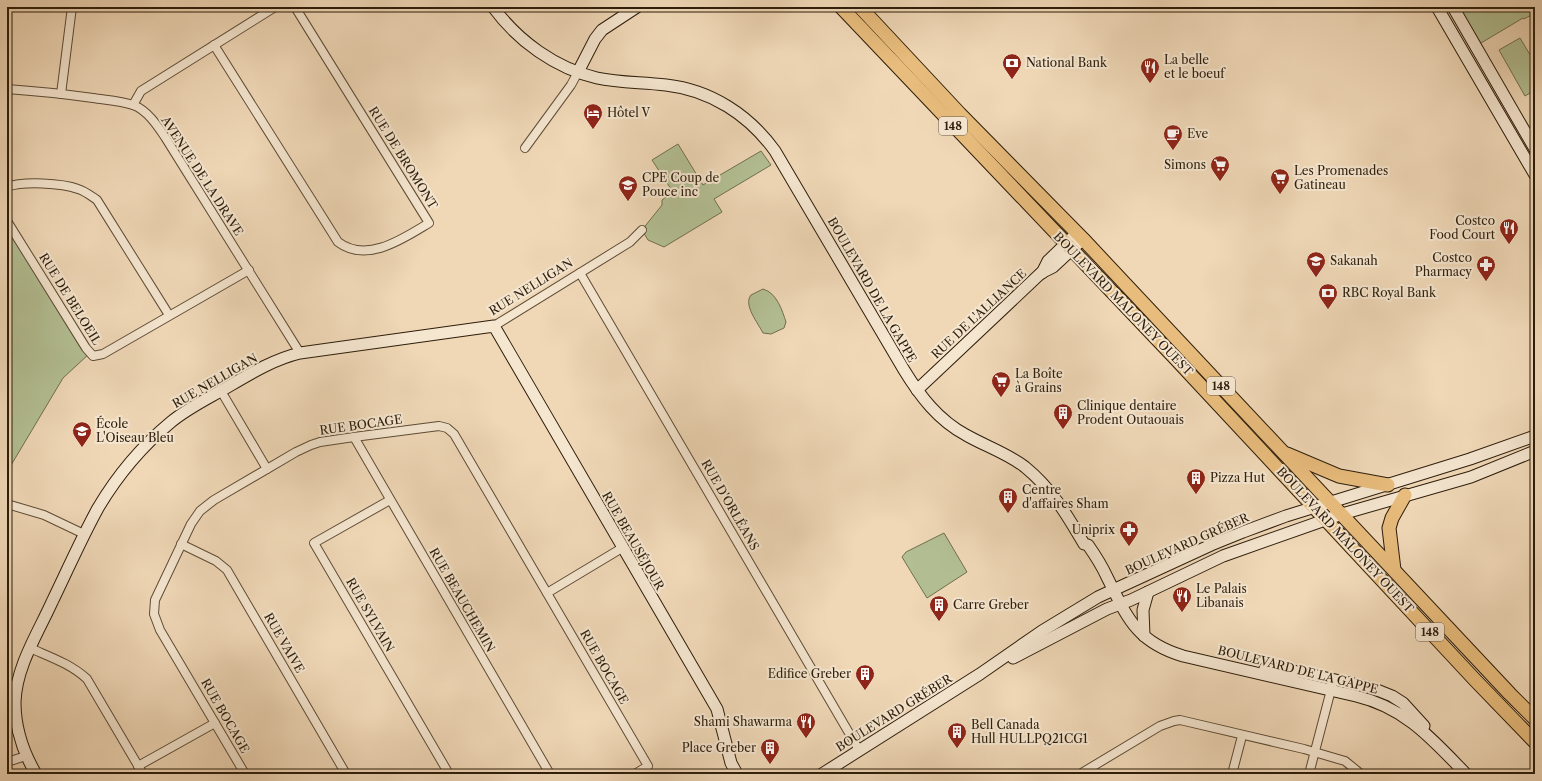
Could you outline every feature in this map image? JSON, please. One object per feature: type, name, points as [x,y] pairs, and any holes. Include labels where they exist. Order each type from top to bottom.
[{"type":"main road","name":"BOULEVARD MALONEY OUEST","points":[[841,7],[1180,364],[1506,713],[1535,742]]},
{"type":"main road","name":"BOULEVARD MALONEY OUEST","points":[[860,7],[960,114],[1080,236],[1535,719]]},
{"type":"main road","points":[[1283,452],[1339,476],[1388,485]]},
{"type":"main road","points":[[1394,570],[1389,528],[1392,518],[1405,495]]},
{"type":"street","points":[[61,94],[72,7]]},
{"type":"street","points":[[133,105],[141,91],[275,7]]},
{"type":"street","name":"RUE DE BROMONT","points":[[214,45],[338,242],[349,249],[360,250],[385,246],[398,241],[430,223],[294,7]]},
{"type":"street","name":"BOULEVARD DE LA GAPPE","points":[[493,7],[512,30],[531,47],[578,72],[606,80],[626,83],[666,84],[696,91],[743,115],[764,135],[775,150],[916,390],[930,408],[947,423],[966,436],[1016,461],[1034,475],[1050,491],[1062,506],[1084,544],[1088,544],[1127,617],[1144,636],[1162,648],[1183,656],[1332,685],[1372,688],[1396,698],[1411,710],[1441,747],[1466,774]]},
{"type":"street","points":[[525,148],[571,85],[595,39],[602,30],[637,7]]},
{"type":"street","points":[[1437,7],[1535,175]]},
{"type":"street","points":[[1453,7],[1535,148]]},
{"type":"street","name":"AVENUE DE LA DRAVE","points":[[7,89],[61,94],[133,105],[145,113],[159,128],[300,353]]},
{"type":"street","points":[[7,187],[29,183],[70,186],[85,192],[97,200],[169,315]]},
{"type":"street","name":"RUE DE BELOEIL","points":[[7,221],[86,348],[93,356],[103,354],[249,270]]},
{"type":"street","name":"RUE NELLIGAN","points":[[36,774],[26,756],[18,730],[15,701],[21,671],[30,648],[84,534],[107,493],[137,454],[172,422],[221,391],[276,360],[300,353],[494,326],[630,242],[642,230]]},
{"type":"street","name":"RUE DE L'ALLIANCE","points":[[916,390],[1041,274],[1053,267],[1068,247],[1080,236]]},
{"type":"street","name":"RUE D'ORLÉANS","points":[[580,273],[859,750]]},
{"type":"street","name":"RUE BEAUSÉJOUR","points":[[494,326],[716,709],[731,763],[737,774]]},
{"type":"street","points":[[221,391],[267,469]]},
{"type":"street","name":"RUE BOCAGE","points":[[245,774],[160,630],[154,614],[155,600],[191,524],[200,511],[214,500],[311,445],[320,442],[354,437],[444,426],[451,430],[648,766],[635,774]]},
{"type":"street","name":"BOULEVARD GRÉBER","points":[[822,774],[980,674],[1094,599],[1223,539],[1314,507],[1470,460],[1535,436]]},
{"type":"street","name":"RUE BEAUCHEMIN","points":[[354,437],[550,774]]},
{"type":"street","name":"BOULEVARD GRÉBER","points":[[980,674],[1107,609],[1148,592],[1223,556],[1342,514],[1471,476],[1535,451]]},
{"type":"street","name":"RUE SYLVAIN","points":[[390,500],[314,543],[448,774]]},
{"type":"street","points":[[7,504],[44,515],[84,534]]},
{"type":"street","name":"RUE VAIVE","points":[[181,544],[216,561],[227,570],[346,774]]},
{"type":"street","points":[[547,593],[622,548]]},
{"type":"street","points":[[1144,636],[1143,610],[1148,592]]},
{"type":"street","points":[[30,648],[69,665],[80,672],[87,679],[143,774]]},
{"type":"street","points":[[1308,774],[1332,685]]},
{"type":"street","points":[[1080,774],[1160,726],[1174,720],[1180,720],[1242,736],[1315,752],[1345,761],[1361,774]]},
{"type":"street","points":[[138,766],[215,723]]},
{"type":"street","points":[[1232,774],[1242,736]]},
{"type":"street","points":[[7,762],[26,756]]},
{"type":"green space","points":[[1454,7],[1535,7],[1535,13],[1524,19],[1523,18],[1476,46]]},
{"type":"green space","points":[[1520,38],[1535,63],[1535,90],[1525,96],[1499,50]]},
{"type":"green space","points":[[678,144],[703,185],[761,151],[771,165],[714,199],[722,212],[664,247],[648,240],[642,230],[662,205],[662,200],[673,192],[652,160]]},
{"type":"green space","points":[[7,221],[90,353],[63,378],[7,472]]},
{"type":"green space","points":[[763,289],[772,294],[775,298],[781,307],[786,322],[784,328],[771,334],[763,333],[752,314],[749,304],[751,295]]},
{"type":"green space","points":[[944,533],[967,572],[927,598],[902,557],[906,552]]},
{"type":"place","name":"National Bank","points":[[1012,80]]},
{"type":"place","name":"La belle et le boeuf","points":[[1150,84]]},
{"type":"place","name":"Hôtel V","points":[[593,130]]},
{"type":"place","name":"Eve","points":[[1173,151]]},
{"type":"place","name":"Simons","points":[[1220,182]]},
{"type":"place","name":"Les Promenades Gatineau","points":[[1280,195]]},
{"type":"place","name":"CPE Coup de Pouce inc","points":[[628,202]]},
{"type":"place","name":"Costco Food Court","points":[[1509,245]]},
{"type":"place","name":"Sakanah","points":[[1316,278]]},
{"type":"place","name":"Costco Pharmacy","points":[[1486,282]]},
{"type":"place","name":"RBC Royal Bank","points":[[1328,310]]},
{"type":"place","name":"La Boîte à Grains","points":[[1001,398]]},
{"type":"place","name":"Clinique dentaire Prodent Outaouais","points":[[1063,430]]},
{"type":"place","name":"École L'Oiseau Bleu","points":[[82,448]]},
{"type":"place","name":"Pizza Hut","points":[[1196,495]]},
{"type":"place","name":"Centre d'affaires Sham","points":[[1008,514]]},
{"type":"place","name":"Uniprix","points":[[1129,547]]},
{"type":"place","name":"Le Palais Libanais","points":[[1182,613]]},
{"type":"place","name":"Carre Greber","points":[[939,622]]},
{"type":"place","name":"Edifice Greber","points":[[865,691]]},
{"type":"place","name":"Shami Shawarma","points":[[806,739]]},
{"type":"place","name":"Bell Canada Hull HULLPQ21CG1","points":[[957,749]]},
{"type":"place","name":"Place Greber","points":[[770,765]]}]
